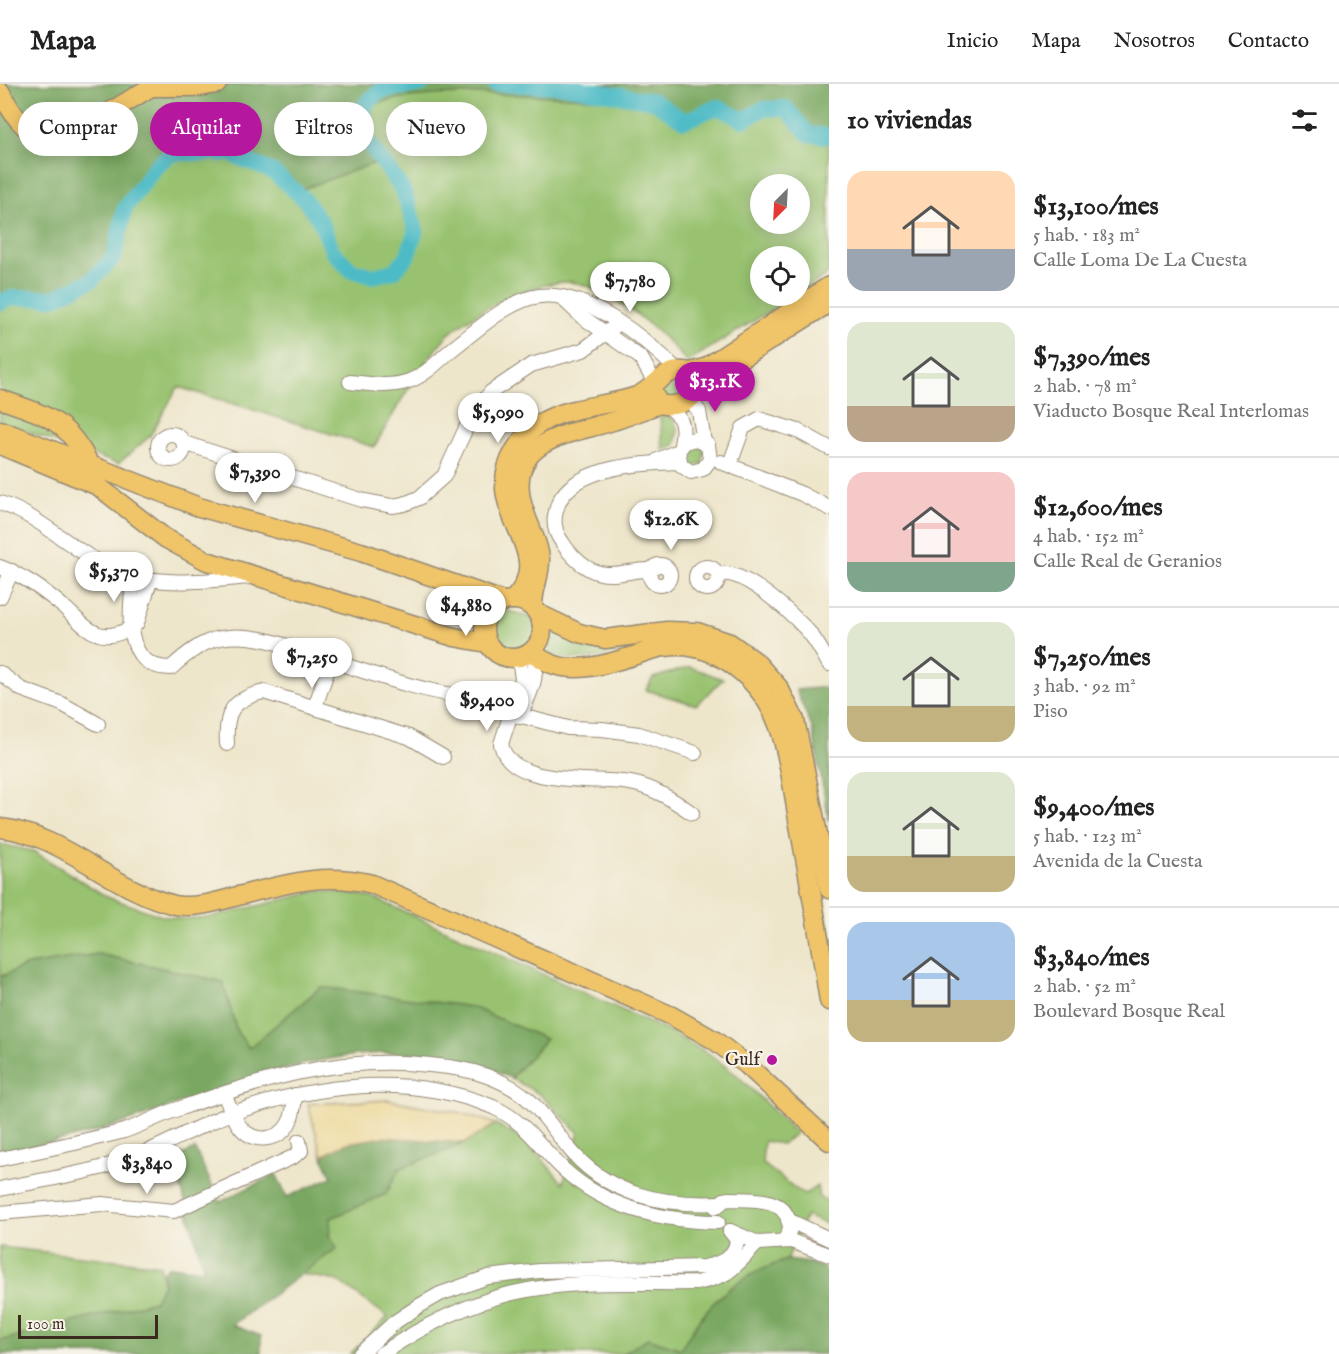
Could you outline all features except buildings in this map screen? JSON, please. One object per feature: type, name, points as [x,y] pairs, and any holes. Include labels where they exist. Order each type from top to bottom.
[{"type":"main road","points":[[0,91],[8,106],[35,136],[51,140],[67,138],[151,87],[217,84]]},
{"type":"main road","points":[[689,382],[705,368],[829,286]]},
{"type":"main road","points":[[527,654],[539,642],[542,630],[535,611],[540,561],[534,532],[526,517],[519,491],[520,478],[527,462],[537,449],[564,432],[601,425],[689,382],[829,303]]},
{"type":"main road","points":[[659,396],[668,372],[689,382]]},
{"type":"main road","points":[[487,643],[483,631],[485,618],[492,608],[508,601],[526,578],[528,562],[523,540],[508,512],[505,496],[507,465],[524,438],[547,420],[621,402],[659,396]]},
{"type":"main road","points":[[0,399],[44,414],[62,425],[78,440],[90,465]]},
{"type":"main road","points":[[0,430],[199,507],[361,552],[535,611],[579,633],[605,639],[667,631],[697,632],[730,643],[755,661],[778,688],[795,720],[829,889]]},
{"type":"main road","points":[[0,445],[98,486],[165,538],[207,561],[454,637],[487,643],[502,656],[527,654],[549,664],[584,668],[600,666],[666,646],[692,648],[721,657],[754,685],[772,712],[782,739],[810,884],[829,1001]]},
{"type":"main road","points":[[0,828],[42,840],[139,891],[177,905],[206,904],[308,879],[346,878],[372,884],[672,1016],[714,1040],[747,1065],[829,1141]]},
{"type":"street","points":[[350,382],[384,386],[410,381],[431,368],[454,347],[504,310],[537,296],[560,296],[590,305],[654,347],[689,382],[699,411],[704,442],[710,450],[710,460],[703,469],[698,472],[686,470],[679,453],[683,423],[679,414],[659,396],[641,358],[581,316],[560,296]]},
{"type":"street","points":[[184,443],[360,500],[392,506],[404,504],[419,498],[444,476],[472,415],[491,392],[531,365],[583,350],[618,324]]},
{"type":"street","points":[[730,464],[743,428],[759,419],[798,431],[829,448]]},
{"type":"street","points":[[650,570],[638,569],[610,574],[586,567],[561,542],[555,522],[561,496],[576,482],[610,470],[649,463],[679,453],[689,439],[704,442]]},
{"type":"street","points":[[710,460],[730,464],[802,494],[829,508]]},
{"type":"street","points":[[0,503],[34,517],[109,568],[134,577],[150,581],[208,581],[253,577]]},
{"type":"street","points":[[0,597],[6,569],[48,594],[97,634],[113,634],[133,628],[141,618],[150,581]]},
{"type":"street","points":[[718,575],[723,573],[738,576],[775,599],[807,629],[829,664]]},
{"type":"street","points":[[134,577],[129,609],[139,655],[148,665],[171,668],[200,645],[221,638],[242,637],[268,641],[437,693],[466,697]]},
{"type":"street","points":[[527,654],[515,715],[501,744],[503,754],[517,768],[565,778],[632,783],[667,796],[692,813]]},
{"type":"street","points":[[315,707],[330,660]]},
{"type":"street","points":[[0,673],[21,689],[62,704],[98,724]]},
{"type":"street","points":[[227,744],[226,724],[231,708],[250,695],[264,692],[409,737],[443,757]]},
{"type":"street","points":[[515,715],[568,728],[602,729],[639,734],[695,753]]},
{"type":"street","points":[[0,1159],[125,1130],[224,1094],[326,1066],[395,1061],[463,1069],[508,1085],[531,1099],[566,1145],[599,1178],[628,1192],[669,1203],[721,1203],[730,1200],[772,1203],[786,1213],[790,1231],[784,1240]]},
{"type":"street","points":[[0,1189],[123,1161],[233,1114],[295,1095],[349,1086],[393,1086],[469,1098],[496,1108],[523,1124],[557,1162],[581,1183],[611,1200],[642,1213],[724,1226],[758,1244],[784,1240],[829,1255]]},
{"type":"street","points":[[224,1094],[239,1126],[255,1138],[294,1134]]},
{"type":"street","points":[[0,1213],[102,1204],[174,1211],[293,1157],[301,1151],[294,1134],[295,1095]]},
{"type":"street","points":[[360,1354],[395,1322],[440,1293],[461,1285],[511,1273],[704,1267],[720,1264],[736,1247],[736,1240],[714,1212],[721,1203]]},
{"type":"street","points":[[788,1220],[829,1239]]},
{"type":"street","points":[[381,1354],[412,1333],[470,1306],[514,1293],[555,1287],[696,1283],[715,1279],[739,1265],[758,1244]]},
{"type":"street","points":[[461,1285],[470,1306]]},
{"type":"green space","points":[[0,84],[829,84],[829,141],[806,139],[783,113],[764,114],[743,126],[716,113],[683,128],[649,105],[591,98],[454,94],[384,101],[374,107],[374,102],[274,102],[274,156],[374,156],[374,140],[386,159],[291,193],[271,176],[229,159],[174,159],[160,170],[130,210],[119,260],[95,284],[55,304],[11,304],[0,309]]},
{"type":"green space","points":[[433,88],[564,91],[652,106],[683,127],[717,113],[743,126],[764,114],[784,113],[806,139],[829,141],[829,273],[810,285],[810,246],[750,246],[750,306],[778,306],[687,362],[665,338],[639,316],[610,297],[581,284],[566,282],[548,284],[508,298],[470,318],[444,339],[415,377],[374,447],[178,387],[150,436],[118,464],[0,422],[0,309],[11,304],[55,304],[126,229],[130,210],[160,170],[174,159],[229,159],[271,176],[292,193],[386,158],[374,137],[374,102],[392,93]]},
{"type":"green space","points":[[688,377],[689,389],[672,401],[659,392],[665,382]]},
{"type":"green space","points":[[664,415],[673,419],[678,430],[675,445],[663,450],[660,418]]},
{"type":"green space","points":[[690,443],[705,448],[702,465],[687,465],[682,451]]},
{"type":"green space","points":[[509,611],[529,617],[537,624],[538,634],[530,645],[515,647],[492,637],[491,620],[498,612]]},
{"type":"green space","points":[[555,631],[575,638],[605,643],[626,643],[668,635],[691,636],[730,650],[747,662],[761,677],[774,694],[792,734],[829,932],[829,954],[788,735],[781,715],[759,680],[729,653],[691,640],[657,641],[604,657],[571,659],[548,655]]},
{"type":"green space","points":[[690,667],[723,679],[696,705],[646,690],[653,678]]},
{"type":"green space","points":[[829,687],[829,821],[812,728],[796,690]]},
{"type":"green space","points":[[0,844],[33,851],[107,897],[162,916],[184,919],[212,917],[318,891],[358,894],[379,900],[668,1031],[708,1053],[738,1076],[796,1133],[782,1144],[764,1141],[762,1163],[804,1195],[817,1186],[819,1198],[829,1201],[829,1225],[806,1216],[787,1260],[752,1274],[724,1293],[701,1318],[681,1349],[648,1338],[622,1354],[350,1354],[388,1317],[338,1281],[301,1274],[337,1248],[329,1236],[331,1218],[386,1194],[399,1169],[465,1143],[496,1124],[528,1143],[563,1183],[579,1133],[539,1094],[511,1078],[546,1039],[472,1007],[321,987],[249,1048],[237,1032],[223,982],[98,954],[28,965],[0,977]]},
{"type":"green space","points":[[98,954],[223,982],[237,1032],[249,1048],[321,987],[472,1007],[546,1039],[511,1078],[458,1060],[406,1053],[354,1055],[302,1065],[251,1079],[98,1131],[0,1153],[0,977],[28,965]]},
{"type":"green space","points":[[384,1137],[465,1143],[399,1169],[386,1194],[331,1218],[329,1236],[337,1248],[232,1325],[261,1336],[261,1354],[0,1354],[0,1341],[155,1301],[163,1284],[163,1272],[169,1266],[204,1270],[182,1190],[169,1161],[195,1149],[220,1202],[276,1174],[287,1197],[332,1177],[322,1156],[347,1143]]},
{"type":"green space","points":[[0,1247],[160,1265],[163,1284],[155,1301],[0,1341]]},
{"type":"green space","points":[[787,1260],[810,1263],[829,1270],[829,1354],[622,1354],[648,1338],[681,1349],[702,1317],[724,1293],[752,1274]]},
{"type":"sand","points":[[389,1100],[462,1113],[496,1124],[465,1143],[384,1137],[347,1143],[322,1156],[308,1104]]},
{"type":"waterway","points":[[0,303],[10,298],[54,298],[92,280],[114,257],[125,208],[156,166],[172,153],[230,154],[273,172],[304,199],[320,221],[333,252],[351,270],[373,276],[394,271],[407,257],[416,230],[403,190],[366,139],[363,123],[365,105],[379,91],[422,84]]},
{"type":"waterway","points":[[495,84],[564,86],[654,101],[684,121],[717,107],[743,120],[763,109],[786,108],[808,134],[829,136]]},
{"type":"place","name":"Gulf","points":[[772,1060]]}]
